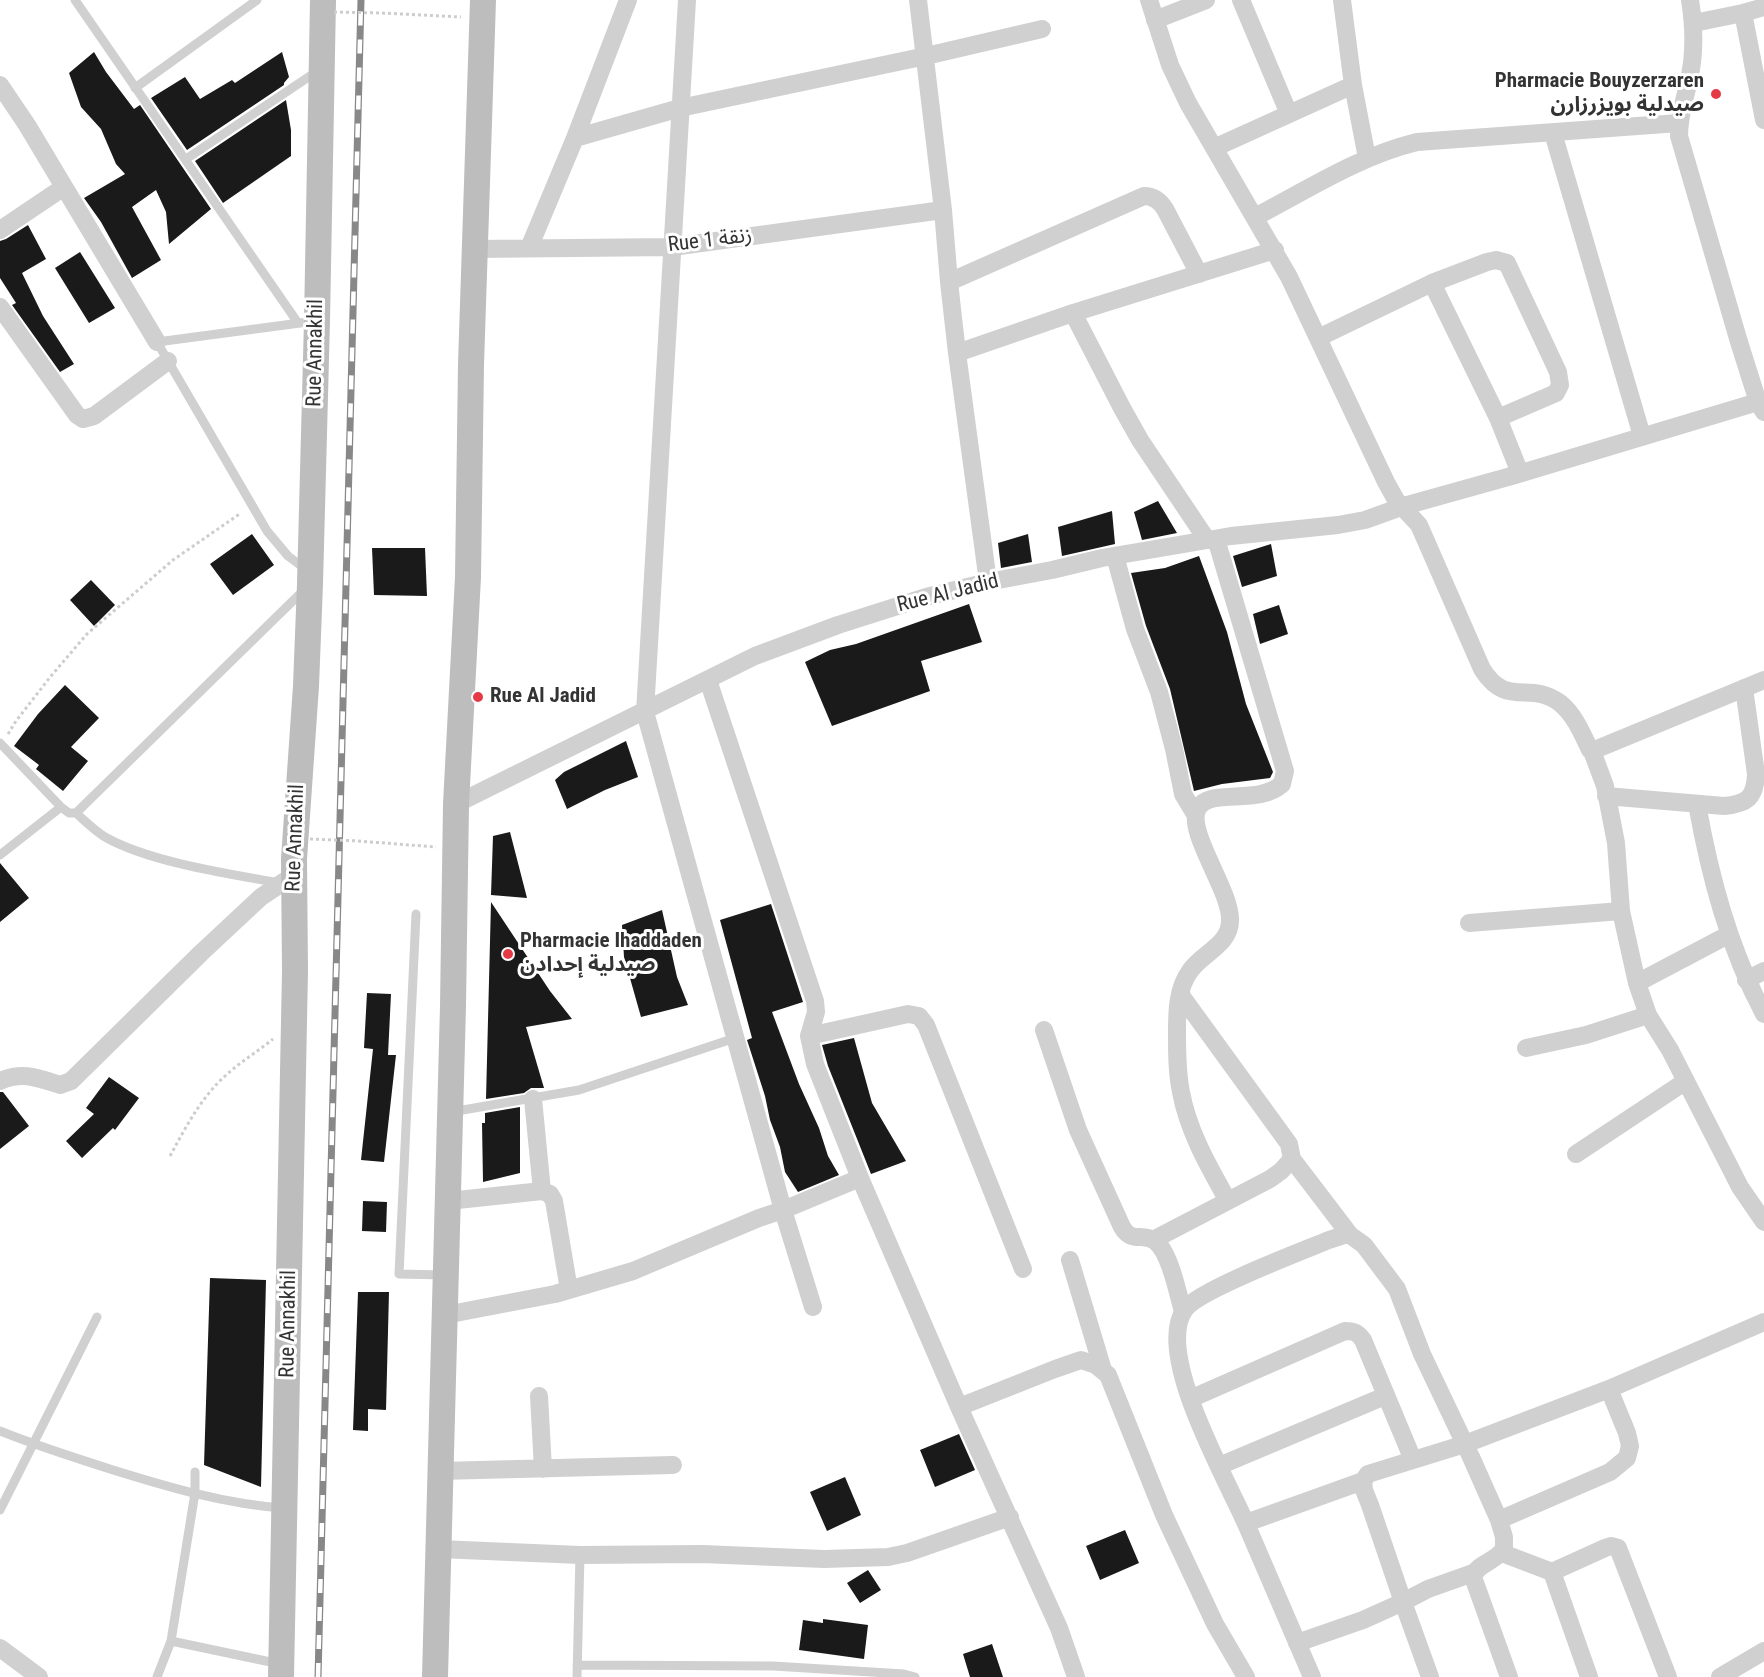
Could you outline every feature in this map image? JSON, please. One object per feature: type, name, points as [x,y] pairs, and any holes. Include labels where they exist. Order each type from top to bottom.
[{"type":"main road","name":"Rue Annakhil","points":[[281,1670],[294,1020],[287,879],[306,686],[309,578],[308,322],[321,69],[328,6]]},
{"type":"main road","points":[[435,1677],[456,804],[468,576],[482,9]]},
{"type":"street","points":[[530,248],[628,0]]},
{"type":"street","points":[[687,0],[645,711],[783,1210],[813,1307]]},
{"type":"street","points":[[918,0],[944,210],[957,353],[988,582]]},
{"type":"street","points":[[1149,0],[1170,65],[1188,103],[1275,250],[1386,482],[1396,500],[1404,506],[1419,525],[1454,609],[1488,678],[1493,684],[1509,692],[1536,693],[1549,696],[1560,703],[1576,722],[1592,751],[1603,776],[1616,843],[1621,911],[1637,983],[1648,1015],[1686,1081],[1740,1187],[1764,1221]]},
{"type":"street","points":[[1155,20],[1206,0]]},
{"type":"street","points":[[1241,0],[1289,114]]},
{"type":"street","points":[[1342,0],[1353,85],[1367,158]]},
{"type":"street","points":[[1690,0],[1694,23],[1692,62],[1679,123],[1682,149],[1762,404]]},
{"type":"street","points":[[1694,23],[1764,7]]},
{"type":"street","points":[[1743,13],[1764,120]]},
{"type":"street","points":[[575,138],[680,108],[1042,29]]},
{"type":"street","points":[[1214,148],[1353,85]]},
{"type":"street","points":[[0,86],[157,342]]},
{"type":"street","points":[[1255,218],[1367,158],[1417,142],[1679,123]]},
{"type":"street","points":[[1553,133],[1641,436]]},
{"type":"street","points":[[0,230],[64,187]]},
{"type":"street","points":[[949,282],[1144,196],[1158,200],[1165,209],[1199,274]]},
{"type":"street","name":"Rue 1 زنقة","points":[[475,249],[672,247],[944,210]]},
{"type":"street","points":[[957,353],[1073,313],[1275,250]]},
{"type":"street","points":[[1318,338],[1432,283],[1487,262],[1496,260],[1507,263],[1558,372],[1560,385],[1556,393],[1498,418]]},
{"type":"street","points":[[1432,283],[1498,418],[1520,473]]},
{"type":"street","points":[[0,307],[77,415],[83,419],[94,416],[168,361]]},
{"type":"street","points":[[1073,313],[1122,408],[1212,540],[1285,771],[1282,784],[1269,793],[1252,797],[1213,797],[1202,802],[1195,814]]},
{"type":"street","name":"Rue Al Jadid","points":[[456,804],[755,656],[838,625],[926,597],[1114,556],[1212,540],[1365,520],[1404,506],[1641,436],[1762,404]]},
{"type":"street","points":[[1114,556],[1135,629],[1161,700],[1183,794],[1195,814],[1198,837],[1221,884],[1227,903],[1230,923],[1224,939],[1191,969],[1180,994],[1177,1015],[1177,1056],[1181,1093],[1202,1154],[1228,1201]]},
{"type":"street","points":[[708,680],[814,1001],[816,1012],[809,1036],[815,1064],[860,1178],[1065,1644],[1076,1677]]},
{"type":"street","points":[[1592,751],[1764,680]]},
{"type":"street","points":[[1606,796],[1724,806],[1739,805],[1751,796],[1755,787],[1756,774],[1744,688]]},
{"type":"street","points":[[1697,804],[1703,838],[1728,935],[1746,980],[1764,1014]]},
{"type":"street","points":[[0,1081],[26,1074],[60,1085],[71,1081],[261,897],[287,879]]},
{"type":"street","points":[[1469,922],[1621,911]]},
{"type":"street","points":[[1637,983],[1728,935]]},
{"type":"street","points":[[1746,980],[1764,971]]},
{"type":"street","points":[[1180,994],[1289,1144],[1292,1159],[1350,1235],[1364,1245],[1397,1289],[1422,1354],[1498,1520],[1505,1544],[1502,1553],[1495,1560],[1482,1565],[1473,1573],[1428,1589],[1363,1620],[1297,1643]]},
{"type":"street","points":[[809,1036],[908,1014],[919,1016],[926,1025],[1023,1269]]},
{"type":"street","points":[[1526,1048],[1586,1035],[1648,1015]]},
{"type":"street","points":[[1044,1030],[1078,1131],[1122,1227],[1130,1236],[1153,1240],[1159,1244],[1168,1262],[1183,1312]]},
{"type":"street","points":[[1576,1155],[1686,1081]]},
{"type":"street","points":[[533,1099],[542,1191]]},
{"type":"street","points":[[1153,1240],[1270,1179],[1281,1172],[1292,1159]]},
{"type":"street","points":[[445,1315],[569,1290],[633,1271],[860,1178]]},
{"type":"street","points":[[448,1201],[542,1191],[550,1194],[554,1201],[569,1290]]},
{"type":"street","points":[[1312,1677],[1246,1523],[1199,1426],[1178,1351],[1178,1329],[1187,1306],[1201,1297],[1329,1240],[1350,1235]]},
{"type":"street","points":[[1070,1260],[1103,1370]]},
{"type":"street","points":[[1246,1523],[1363,1481],[1368,1474],[1465,1444],[1609,1389],[1764,1322]]},
{"type":"street","points":[[1190,1399],[1345,1331],[1353,1331],[1358,1333],[1363,1341],[1413,1460]]},
{"type":"street","points":[[959,1407],[1082,1360],[1103,1370],[1108,1375],[1164,1515],[1215,1624],[1246,1677]]},
{"type":"street","points":[[1498,1520],[1610,1472],[1627,1458],[1630,1446],[1628,1433],[1609,1389]]},
{"type":"street","points":[[539,1396],[543,1469]]},
{"type":"street","points":[[1219,1466],[1385,1396]]},
{"type":"street","points":[[440,1471],[673,1465]]},
{"type":"street","points":[[1363,1481],[1364,1490],[1428,1676]]},
{"type":"street","points":[[439,1549],[580,1555],[888,1557],[915,1551],[1010,1517]]},
{"type":"street","points":[[1502,1553],[1552,1572],[1605,1548],[1611,1546],[1618,1548],[1668,1677]]},
{"type":"street","points":[[1552,1572],[1589,1677]]},
{"type":"street","points":[[1473,1573],[1474,1582],[1509,1677]]},
{"type":"street","points":[[0,1648],[39,1677]]},
{"type":"street","points":[[1720,1677],[1764,1651]]},
{"type":"lane","points":[[75,0],[186,159],[308,322],[157,342],[276,544],[309,578],[76,813]]},
{"type":"lane","points":[[135,88],[257,0]]},
{"type":"lane","points":[[186,159],[321,69]]},
{"type":"lane","points":[[1,744],[61,807],[69,813],[76,813],[98,833],[129,848],[172,861],[287,879]]},
{"type":"lane","points":[[0,855],[61,807]]},
{"type":"lane","points":[[416,914],[399,1274],[446,1275]]},
{"type":"lane","points":[[450,1112],[533,1099],[606,1083],[735,1038]]},
{"type":"lane","points":[[0,1510],[97,1317]]},
{"type":"lane","points":[[0,1431],[33,1444],[195,1493],[254,1506],[285,1508]]},
{"type":"lane","points":[[157,1677],[171,1641],[195,1493],[195,1472]]},
{"type":"lane","points":[[577,1677],[580,1555]]},
{"type":"lane","points":[[171,1641],[281,1670]]},
{"type":"lane","points":[[577,1665],[773,1666],[894,1673],[915,1677]]},
{"type":"path","points":[[328,6],[416,16],[482,9]]},
{"type":"path","points":[[1,744],[87,634],[173,560],[252,505]]},
{"type":"path","points":[[310,839],[456,848]]},
{"type":"path","points":[[171,1156],[192,1116],[209,1091],[294,1020]]},
{"type":"building","points":[[94,52],[134,109],[140,105],[211,209],[169,244],[166,212],[156,190],[132,207],[161,260],[132,278],[101,222],[84,198],[125,174],[116,164],[101,129],[81,107],[69,73]]},
{"type":"building","points":[[282,52],[289,77],[284,85],[187,150],[151,98],[185,77],[200,99],[232,80],[235,83]]},
{"type":"building","points":[[286,100],[291,130],[291,156],[223,203],[195,161]]},
{"type":"building","points":[[28,225],[46,259],[22,273],[43,316],[74,364],[60,372],[12,305],[16,303],[0,278],[0,241]]},
{"type":"building","points":[[80,252],[115,308],[89,323],[55,268]]},
{"type":"building","points":[[1158,501],[1177,533],[1142,540],[1134,512]]},
{"type":"building","points":[[1112,511],[1115,544],[1062,556],[1058,527]]},
{"type":"building","points":[[252,534],[274,565],[233,595],[210,564]]},
{"type":"building","points":[[1028,534],[1032,562],[1001,568],[998,543]]},
{"type":"building","points":[[1271,544],[1277,576],[1242,587],[1233,556]]},
{"type":"building","points":[[372,548],[425,548],[427,596],[374,595]]},
{"type":"building","points":[[1199,556],[1227,632],[1246,704],[1273,772],[1270,778],[1222,784],[1194,791],[1170,689],[1146,626],[1131,573],[1165,568]]},
{"type":"building","points":[[91,580],[115,605],[94,626],[70,600]]},
{"type":"building","points":[[969,604],[982,642],[921,661],[930,691],[832,726],[805,662],[830,650],[856,644]]},
{"type":"building","points":[[1279,605],[1288,634],[1260,644],[1253,614]]},
{"type":"building","points":[[65,685],[99,718],[71,747],[88,761],[63,791],[36,769],[39,765],[14,746],[38,714]]},
{"type":"building","points":[[626,741],[638,777],[567,809],[555,780],[564,772]]},
{"type":"building","points":[[510,832],[527,898],[491,895],[493,836]]},
{"type":"building","points":[[0,863],[29,898],[0,922]]},
{"type":"building","points":[[491,902],[550,991],[572,1019],[526,1027],[544,1088],[531,1088],[524,1093],[486,1099]]},
{"type":"building","points":[[771,904],[803,1002],[772,1012],[828,1156],[839,1175],[798,1192],[785,1172],[780,1147],[747,1040],[752,1038],[720,920]]},
{"type":"building","points":[[662,910],[677,977],[688,1005],[641,1017],[624,957],[622,925]]},
{"type":"building","points":[[367,993],[391,994],[388,1055],[396,1055],[384,1162],[361,1160],[373,1049],[364,1048]]},
{"type":"building","points":[[854,1038],[872,1103],[906,1161],[871,1174],[828,1066],[822,1045]]},
{"type":"building","points":[[109,1077],[139,1098],[115,1130],[113,1128],[82,1158],[66,1141],[94,1114],[86,1108]]},
{"type":"building","points":[[0,1092],[3,1092],[29,1126],[0,1149]]},
{"type":"building","points":[[520,1107],[520,1173],[483,1182],[482,1123],[485,1123],[485,1113]]},
{"type":"building","points":[[363,1201],[387,1202],[386,1232],[362,1231]]},
{"type":"building","points":[[210,1278],[266,1280],[261,1487],[204,1465]]},
{"type":"building","points":[[358,1292],[389,1292],[386,1410],[368,1409],[368,1431],[353,1430]]},
{"type":"building","points":[[959,1434],[975,1470],[935,1487],[920,1450]]},
{"type":"building","points":[[845,1477],[861,1515],[827,1531],[810,1492]]},
{"type":"building","points":[[1125,1530],[1139,1563],[1100,1580],[1086,1546]]},
{"type":"building","points":[[868,1570],[881,1590],[860,1603],[847,1583]]},
{"type":"building","points":[[823,1619],[868,1625],[864,1659],[799,1650],[803,1620],[823,1623]]},
{"type":"building","points":[[992,1644],[1003,1677],[970,1677],[963,1654]]},
{"type":"railway","points":[[318,1677],[361,0]]},
{"type":"place","name":"Pharmacie Bouyzerzaren صيدلية بويزرزارن","points":[[1716,94]]},
{"type":"place","name":"Rue Al Jadid","points":[[478,697]]},
{"type":"place","name":"Pharmacie Ihaddaden صيدلية إحدادن","points":[[508,954]]}]
